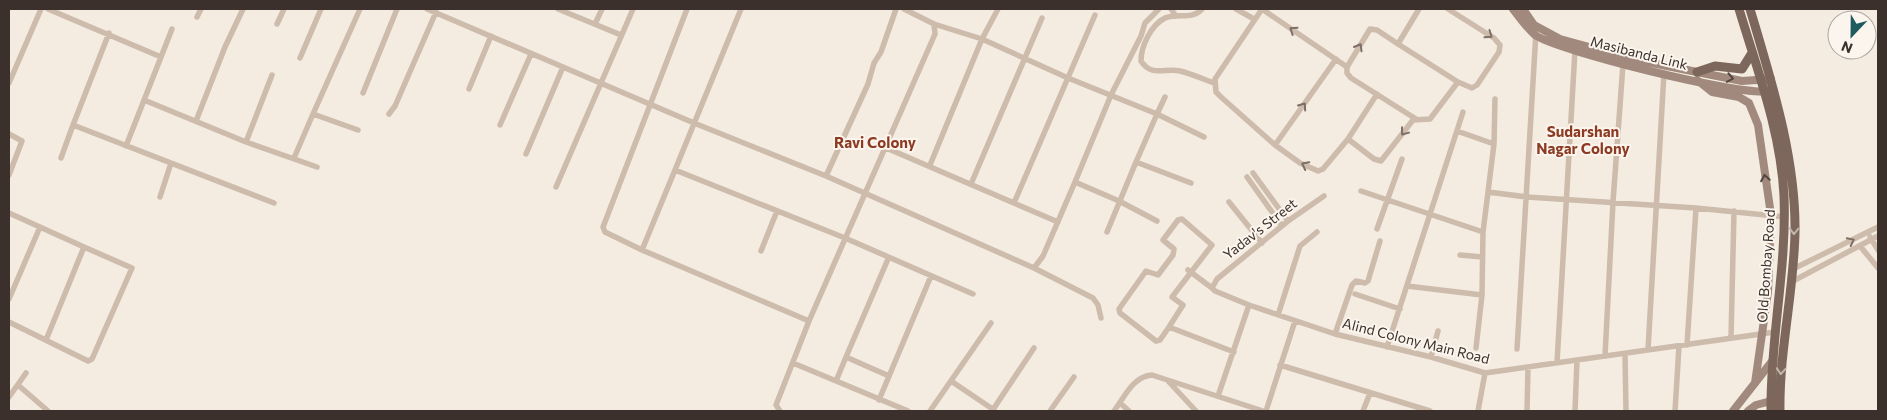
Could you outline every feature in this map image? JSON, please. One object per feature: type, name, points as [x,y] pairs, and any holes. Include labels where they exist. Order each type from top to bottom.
[{"type":"main road","name":"Masibanda Link","points":[[1513,9],[1536,35],[1575,50],[1623,64],[1664,73],[1697,76],[1749,92],[1768,91]]},
{"type":"main road","points":[[1523,9],[1537,26],[1567,41],[1697,76],[1742,81],[1771,79]]},
{"type":"main road","name":"Old Bombay Road","points":[[1739,9],[1761,81],[1768,91],[1786,147],[1793,194],[1795,233],[1781,369],[1780,411]]},
{"type":"main road","name":"Old Bombay Road","points":[[1750,9],[1771,79],[1768,91],[1781,168],[1784,217],[1771,411]]},
{"type":"main road","points":[[1697,76],[1715,66],[1742,70],[1752,53]]},
{"type":"main road","points":[[1697,76],[1712,92],[1739,97],[1749,103],[1758,125],[1771,216],[1771,262],[1755,383]]},
{"type":"main road","points":[[1733,411],[1773,360]]},
{"type":"main road","points":[[1748,411],[1756,405],[1771,402]]},
{"type":"street","points":[[9,83],[41,9]]},
{"type":"street","points":[[48,9],[161,57]]},
{"type":"street","points":[[197,17],[201,9]]},
{"type":"street","points":[[196,121],[225,47],[243,9]]},
{"type":"street","points":[[277,24],[284,9]]},
{"type":"street","points":[[300,58],[321,9]]},
{"type":"street","points":[[294,158],[360,9]]},
{"type":"street","points":[[363,93],[397,9]]},
{"type":"street","points":[[427,9],[440,12],[531,54],[826,176],[1034,268],[1093,298],[1098,305],[1100,318]]},
{"type":"street","points":[[558,9],[574,12],[595,24],[621,35]]},
{"type":"street","points":[[595,24],[602,9]]},
{"type":"street","points":[[556,187],[603,83],[633,9]]},
{"type":"street","points":[[687,9],[603,227],[610,236],[809,321]]},
{"type":"street","points":[[642,250],[741,9]]},
{"type":"street","points":[[826,176],[868,84],[874,63],[882,52],[896,9]]},
{"type":"street","points":[[904,9],[934,24],[982,39],[1068,78],[1157,114],[1204,137]]},
{"type":"street","points":[[930,165],[982,39],[998,9]]},
{"type":"street","points":[[1034,268],[1044,256],[1111,95],[1139,41],[1145,23],[1158,9],[1163,20]]},
{"type":"street","points":[[1171,9],[1176,16]]},
{"type":"street","points":[[1202,9],[1191,15],[1176,16],[1163,20],[1154,26],[1144,44],[1141,56],[1144,65],[1158,72],[1178,70],[1214,82]]},
{"type":"street","points":[[1236,9],[1254,19]]},
{"type":"street","points":[[1347,67],[1262,9],[1214,82],[1216,92],[1275,145],[1300,162],[1318,171],[1329,163],[1348,139],[1378,94]]},
{"type":"street","points":[[1398,44],[1418,9]]},
{"type":"street","points":[[1448,9],[1494,38],[1500,45],[1499,52],[1477,85],[1472,88],[1458,82],[1377,30],[1370,29],[1347,67],[1347,73],[1350,78],[1416,119],[1426,120],[1434,116],[1458,82]]},
{"type":"street","points":[[389,114],[395,106],[440,12]]},
{"type":"street","points":[[1014,202],[1095,15]]},
{"type":"street","points":[[971,184],[1042,18]]},
{"type":"street","points":[[780,411],[776,405],[809,321],[884,146],[935,34],[934,24]]},
{"type":"street","points":[[1517,350],[1537,26]]},
{"type":"street","points":[[126,146],[172,29]]},
{"type":"street","points":[[60,158],[109,34]]},
{"type":"street","points":[[468,89],[491,36]]},
{"type":"street","points":[[1557,363],[1575,50]]},
{"type":"street","points":[[500,126],[531,54]]},
{"type":"street","points":[[1275,145],[1336,59]]},
{"type":"street","points":[[1605,356],[1623,64]]},
{"type":"street","points":[[526,154],[563,66]]},
{"type":"street","points":[[1648,350],[1664,73]]},
{"type":"street","points":[[246,142],[272,75]]},
{"type":"street","points":[[1107,232],[1165,97]]},
{"type":"street","points":[[1476,348],[1482,295],[1483,232],[1494,144],[1495,99]]},
{"type":"street","points":[[144,100],[246,142],[317,167]]},
{"type":"street","points":[[1387,347],[1463,112]]},
{"type":"street","points":[[313,114],[358,130]]},
{"type":"street","points":[[1348,139],[1374,159],[1381,161],[1413,120],[1416,119]]},
{"type":"street","points":[[73,125],[274,203]]},
{"type":"street","points":[[1457,131],[1494,144]]},
{"type":"street","points":[[9,134],[22,141],[9,175]]},
{"type":"street","points":[[884,146],[1058,222]]},
{"type":"street","points":[[1377,229],[1402,159]]},
{"type":"street","points":[[1136,162],[1190,183]]},
{"type":"street","points":[[160,197],[171,163]]},
{"type":"street","points":[[675,170],[845,238],[973,294]]},
{"type":"street","points":[[1253,173],[1288,221]]},
{"type":"street","points":[[1247,177],[1282,226]]},
{"type":"street","points":[[1074,182],[1119,201],[1157,222]]},
{"type":"street","points":[[1361,191],[1429,216],[1483,232]]},
{"type":"street","points":[[1488,192],[1527,197],[1734,211],[1784,217]]},
{"type":"street","name":"Yadav's Street","points":[[1213,286],[1288,221],[1324,196]]},
{"type":"street","points":[[1229,202],[1262,243]]},
{"type":"street","points":[[1687,345],[1696,208]]},
{"type":"street","points":[[761,251],[777,210]]},
{"type":"street","points":[[1731,338],[1734,211]]},
{"type":"street","points":[[9,213],[132,268],[92,359],[88,361],[9,322]]},
{"type":"street","points":[[1178,220],[1187,222],[1212,243],[1211,248],[1189,271],[1172,297],[1182,305],[1169,327],[1160,340],[1156,341],[1120,313],[1119,309],[1146,271],[1158,275],[1173,254],[1174,249],[1163,240],[1178,220]]},
{"type":"street","points":[[9,299],[40,227]]},
{"type":"street","points":[[1878,227],[1791,275],[1795,280],[1878,236]]},
{"type":"street","points":[[1278,315],[1300,246],[1317,232]]},
{"type":"street","points":[[1867,233],[1878,250]]},
{"type":"street","points":[[1335,334],[1354,282],[1368,281],[1380,241]]},
{"type":"street","points":[[1860,246],[1878,268]]},
{"type":"street","points":[[46,340],[84,247]]},
{"type":"street","points":[[1460,255],[1482,257]]},
{"type":"street","points":[[836,381],[888,258]]},
{"type":"street","name":"Alind Colony Main Road","points":[[1189,271],[1250,305],[1295,321],[1335,334],[1431,357],[1485,373],[1775,332]]},
{"type":"street","points":[[879,400],[931,276]]},
{"type":"street","points":[[1407,286],[1482,295]]},
{"type":"street","points":[[1355,294],[1400,309]]},
{"type":"street","points":[[1218,396],[1250,305]]},
{"type":"street","points":[[1114,411],[1135,382],[1142,377],[1152,375],[1264,411],[1295,321]]},
{"type":"street","points":[[930,411],[990,323]]},
{"type":"street","points":[[1169,327],[1234,352]]},
{"type":"street","points":[[1431,357],[1438,331]]},
{"type":"street","points":[[1675,411],[1679,346]]},
{"type":"street","points":[[951,381],[994,411],[1034,348]]},
{"type":"street","points":[[1625,354],[1626,411]]},
{"type":"street","points":[[846,357],[890,376]]},
{"type":"street","points":[[1575,411],[1577,360]]},
{"type":"street","points":[[793,363],[908,411]]},
{"type":"street","points":[[1280,365],[1430,411]]},
{"type":"street","points":[[1527,411],[1528,367]]},
{"type":"street","points":[[1478,411],[1485,373]]},
{"type":"street","points":[[9,396],[26,374]]},
{"type":"street","points":[[1050,411],[1074,377]]},
{"type":"street","points":[[1167,380],[1196,411]]},
{"type":"street","points":[[18,384],[48,411]]},
{"type":"street","points":[[1363,411],[1370,393]]},
{"type":"street","points":[[1120,402],[1129,411]]},
{"type":"district","name":"Sudarshan Nagar Colony","points":[[1583,140]]},
{"type":"district","name":"Ravi Colony","points":[[875,143]]}]
